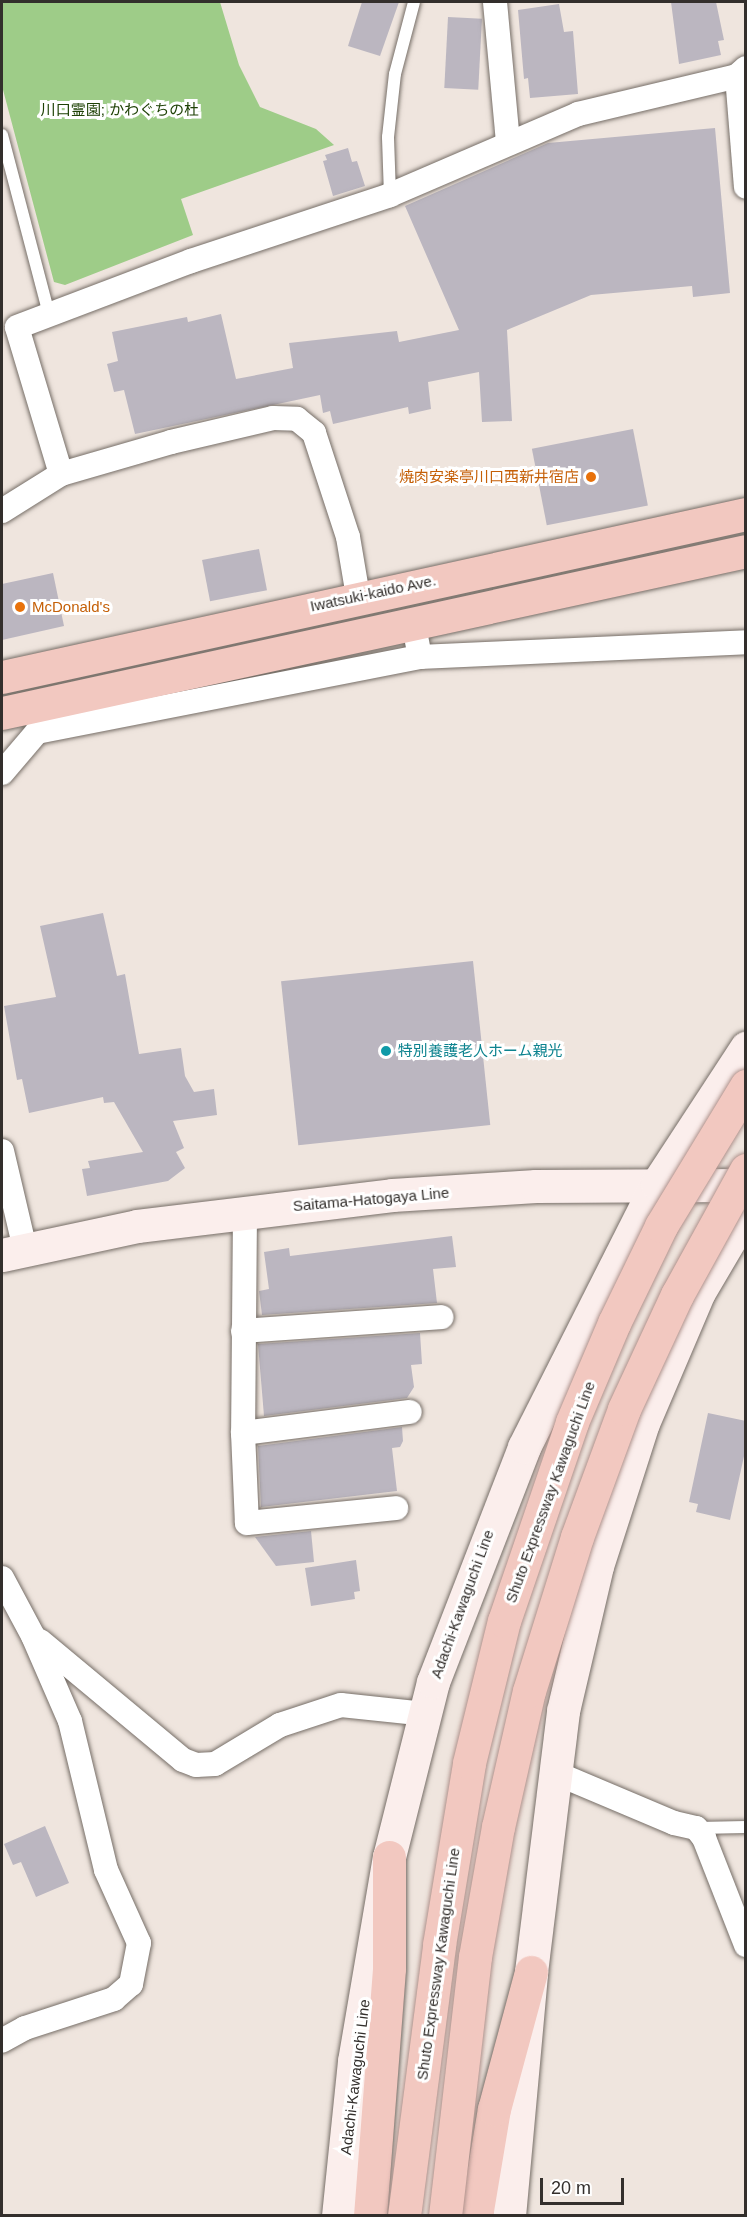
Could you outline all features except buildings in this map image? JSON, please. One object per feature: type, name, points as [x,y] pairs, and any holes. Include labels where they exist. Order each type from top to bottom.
[{"type":"highway","name":"Iwatsuki-kaido Ave.","points":[[2,677],[358,596],[746,514]]},
{"type":"highway","points":[[23,717],[413,622],[746,551]]},
{"type":"highway","name":"Shuto Expressway Kawaguchi Line","points":[[404,2216],[439,1946],[469,1763],[504,1621],[572,1422],[614,1323],[661,1226],[746,1086]]},
{"type":"highway","points":[[445,2216],[476,1957],[498,1827],[528,1691],[577,1537],[624,1409],[683,1284],[746,1170]]},
{"type":"highway","points":[[370,2216],[389,1968],[389,1857]]},
{"type":"highway","points":[[476,2216],[494,2109],[531,1972]]},
{"type":"main road","name":"Adachi-Kawaguchi Line","points":[[338,2216],[354,2061],[389,1857],[425,1714],[487,1535],[524,1447],[657,1184],[746,1048]]},
{"type":"main road","name":"Saitama-Hatogaya Line","points":[[13,1252],[137,1226],[392,1195],[657,1184],[746,1185]]},
{"type":"main road","points":[[509,2216],[531,1972],[558,1774],[563,1710],[597,1566],[643,1422],[699,1292],[746,1212]]},
{"type":"street","points":[[495,2],[508,142]]},
{"type":"street","points":[[61,474],[17,327],[191,261],[390,195],[508,142],[578,114],[742,72],[746,187]]},
{"type":"street","points":[[2,511],[61,474],[171,442],[273,418],[297,419],[314,433],[348,537],[358,596]]},
{"type":"street","points":[[413,622],[420,657]]},
{"type":"street","points":[[2,773],[23,717],[420,657],[746,642]]},
{"type":"street","points":[[2,1151],[13,1252]]},
{"type":"street","points":[[245,1212],[243,1433],[247,1523],[396,1508]]},
{"type":"street","points":[[243,1331],[442,1317]]},
{"type":"street","points":[[243,1433],[410,1412]]},
{"type":"street","points":[[2,1578],[33,1636],[70,1721],[106,1870],[139,1943],[131,1984],[114,1999],[26,2028],[2,2041]]},
{"type":"street","points":[[33,1636],[183,1760],[196,1765],[215,1764],[280,1725],[341,1705],[425,1714]]},
{"type":"street","points":[[558,1774],[674,1823],[696,1828],[704,1838],[746,1945]]},
{"type":"lane","points":[[390,195],[388,137],[395,74],[414,2]]},
{"type":"lane","points":[[2,135],[49,314]]},
{"type":"lane","points":[[696,1828],[746,1827]]},
{"type":"green space","name":"川口霊園; かわぐちの杜","points":[[2,2],[220,2],[239,65],[260,107],[316,129],[334,145],[181,199],[193,235],[65,285],[54,282],[2,86]]},
{"type":"place","name":"焼肉安楽亭川口西新井宿店","points":[[591,477]]},
{"type":"place","name":"McDonald's","points":[[20,607]]},
{"type":"place","name":"特別養護老人ホーム親光","points":[[386,1051]]}]
